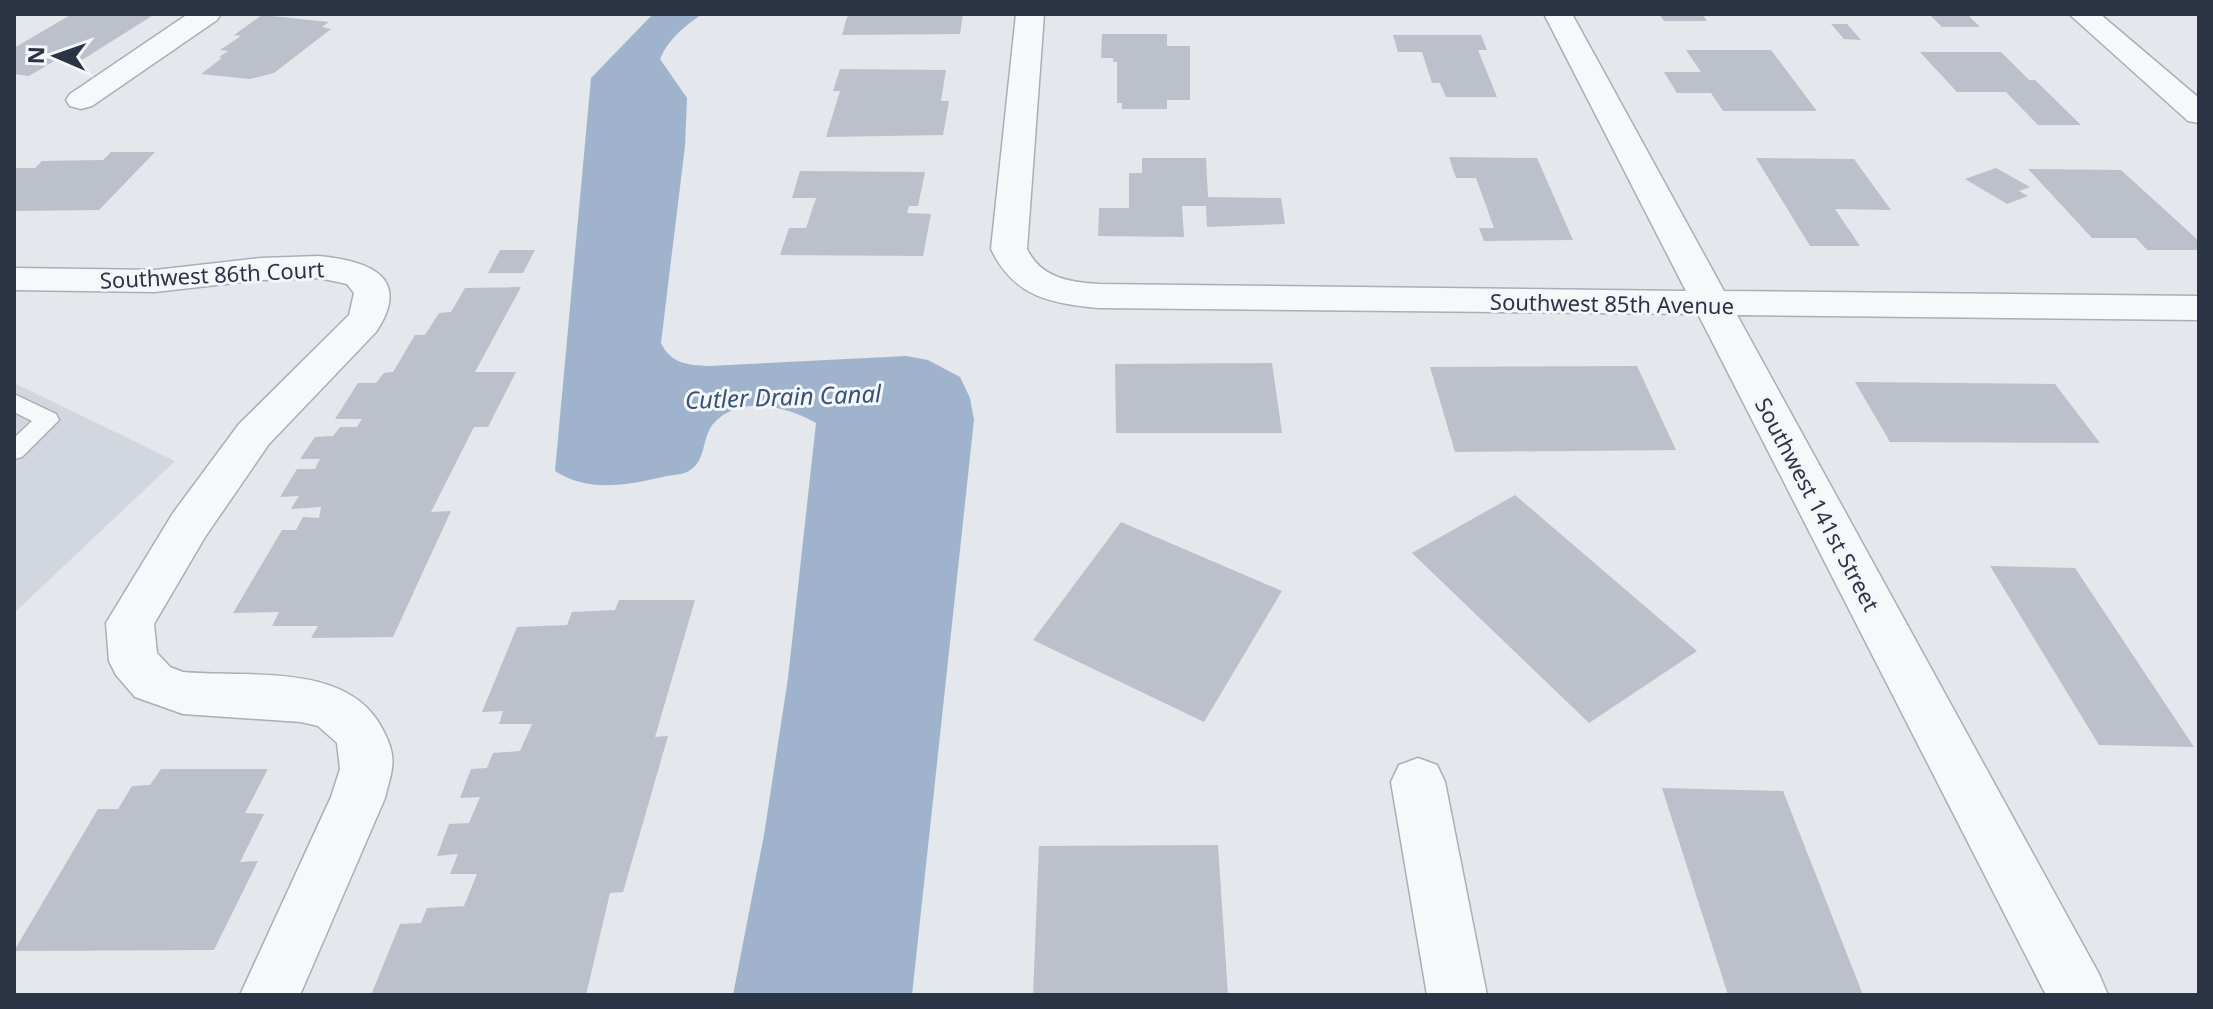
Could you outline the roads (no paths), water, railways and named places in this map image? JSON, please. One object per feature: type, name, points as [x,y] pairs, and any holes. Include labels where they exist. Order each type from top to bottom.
[{"type":"street","points":[[81,100],[207,14]]},
{"type":"street","name":"Southwest 85th Avenue","points":[[1030,14],[1008,239],[1013,259],[1028,278],[1057,290],[1099,296],[2199,308]]},
{"type":"street","name":"Southwest 141st Street","points":[[1558,14],[2078,995]]},
{"type":"street","points":[[2083,14],[2199,114]]},
{"type":"street","name":"Southwest 86th Court","points":[[14,279],[151,281],[332,267],[360,276],[373,293],[374,306],[363,323],[254,434],[189,525],[130,623],[128,639],[131,654],[141,671],[160,685],[202,697],[311,701],[336,708],[352,721],[363,740],[366,768],[358,798],[270,995]]},
{"type":"street","points":[[1418,782],[1457,995]]},
{"type":"lane","points":[[14,402],[48,420],[14,451]]},
{"type":"water","name":"Cutler Drain Canal","points":[[653,14],[702,14],[672,39],[660,59],[687,98],[685,146],[661,343],[665,350],[681,362],[709,366],[906,356],[928,360],[960,377],[970,398],[974,420],[912,995],[733,995],[764,835],[788,678],[816,423],[777,408],[749,406],[724,415],[713,424],[698,462],[685,473],[635,483],[594,485],[555,471],[591,78]]}]
